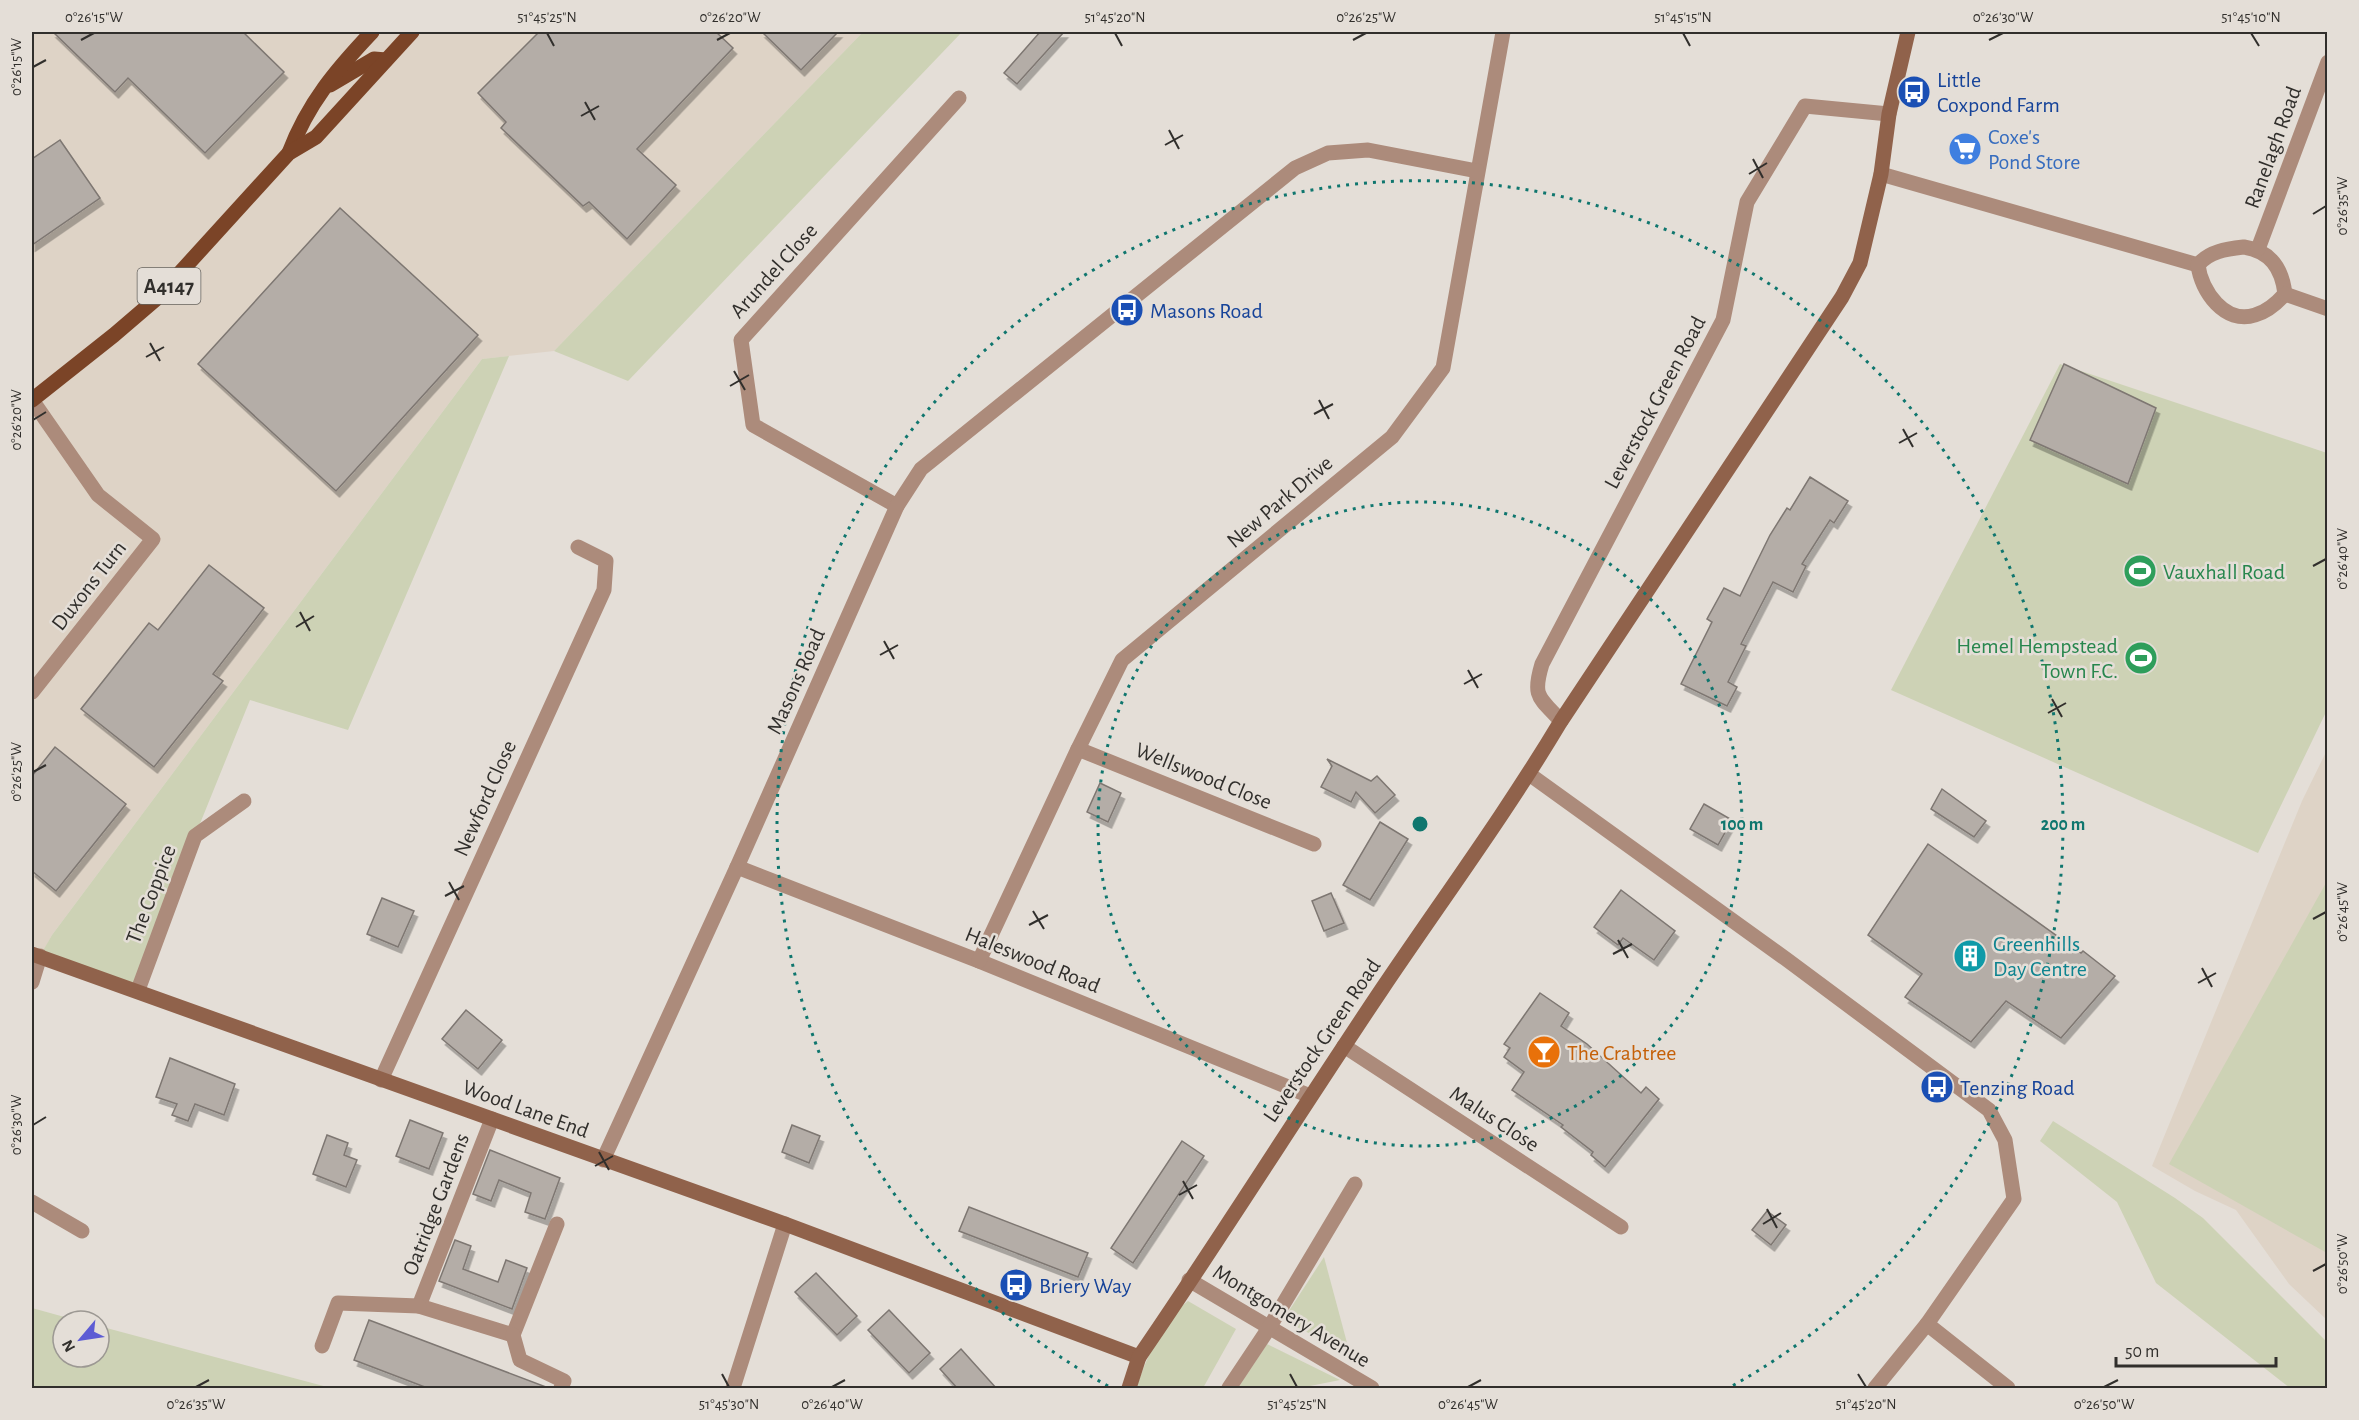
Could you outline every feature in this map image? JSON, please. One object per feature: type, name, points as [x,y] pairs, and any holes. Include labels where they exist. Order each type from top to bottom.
[{"type":"main road","name":"A4147","points":[[289,153],[298,129],[320,91],[372,32]]},
{"type":"main road","name":"A4147","points":[[32,400],[105,343],[156,299],[289,153],[316,137],[412,32]]},
{"type":"main road","points":[[320,91],[374,59],[386,60]]},
{"type":"street","name":"New Park Drive","points":[[979,962],[1122,660],[1392,437],[1443,368],[1503,32]]},
{"type":"street","name":"Leverstock Green Road","points":[[1129,1389],[1139,1357],[1189,1280],[1310,1096],[1529,774],[1560,721],[1842,297],[1860,263],[1881,174],[1889,114],[1908,32]]},
{"type":"street","name":"Ranelagh Road","points":[[2258,249],[2328,62]]},
{"type":"street","name":"Arundel Close","points":[[897,506],[753,425],[741,340],[959,98]]},
{"type":"street","name":"Leverstock Green Road","points":[[1560,721],[1540,698],[1536,684],[1542,664],[1723,320],[1747,202],[1805,106],[1889,114]]},
{"type":"street","name":"Masons Road","points":[[603,1160],[737,867],[897,506],[921,469],[1295,168],[1328,153],[1368,150],[1477,171]]},
{"type":"street","points":[[1881,174],[2199,266]]},
{"type":"street","points":[[2244,247],[2258,249],[2276,266],[2283,278],[2285,294],[2277,303],[2253,316],[2231,313],[2205,291],[2199,278],[2199,266],[2204,258],[2215,252],[2244,247]]},
{"type":"street","points":[[2285,294],[2328,309]]},
{"type":"street","name":"Duxons Turn","points":[[32,400],[98,495],[153,539],[32,692]]},
{"type":"street","name":"Newford Close","points":[[381,1080],[604,590],[606,561],[578,547]]},
{"type":"street","name":"Wellswood Close","points":[[1078,749],[1314,844]]},
{"type":"street","points":[[1529,774],[1786,959],[1989,1110],[2005,1140],[2014,1199],[1927,1324],[1875,1389]]},
{"type":"street","name":"The Coppice","points":[[138,990],[195,836],[244,801]]},
{"type":"street","name":"Haleswood Road","points":[[737,867],[1310,1096]]},
{"type":"street","points":[[32,982],[36,955]]},
{"type":"street","name":"Wood Lane End","points":[[36,955],[785,1224],[1139,1357]]},
{"type":"street","name":"Malus Close","points":[[1344,1046],[1621,1227]]},
{"type":"street","name":"Oatridge Gardens","points":[[419,1306],[492,1119]]},
{"type":"street","points":[[1229,1389],[1269,1328],[1355,1184]]},
{"type":"street","points":[[32,1202],[82,1231]]},
{"type":"street","points":[[557,1224],[513,1335],[520,1360],[564,1381],[561,1389]]},
{"type":"street","points":[[734,1389],[785,1224]]},
{"type":"street","name":"Montgomery Avenue","points":[[1189,1280],[1371,1389]]},
{"type":"street","name":"Oatridge Gardens","points":[[322,1346],[338,1303],[419,1306],[513,1335]]},
{"type":"street","points":[[1927,1324],[2008,1389]]},
{"type":"shaded area","points":[[32,32],[863,32],[554,351],[482,359],[52,935],[32,973]]},
{"type":"shaded area","points":[[2327,750],[2327,1320],[2289,1284],[2236,1210],[2195,1191],[2152,1166],[2302,801]]},
{"type":"green space","points":[[863,32],[962,32],[628,381],[554,351]]},
{"type":"green space","points":[[509,356],[348,730],[250,700],[195,836],[138,990],[40,956],[52,935],[482,359]]},
{"type":"green space","name":"Vauxhall Road","points":[[2060,364],[2327,453],[2327,710],[2258,853],[1891,690]]},
{"type":"green space","points":[[2327,881],[2327,1253],[2169,1164]]},
{"type":"green space","points":[[2053,1121],[2203,1218],[2327,1342],[2327,1388],[2290,1388],[2156,1283],[2117,1202],[2040,1141]]},
{"type":"green space","points":[[1324,1257],[1350,1354],[1283,1320]]},
{"type":"green space","points":[[1188,1301],[1236,1329],[1203,1388],[1136,1388],[1150,1353],[1163,1329],[1178,1309]]},
{"type":"green space","points":[[32,1308],[51,1313],[51,1369],[111,1369],[111,1329],[331,1388],[32,1388]]},
{"type":"green space","points":[[1267,1344],[1340,1380],[1300,1388],[1238,1388]]},
{"type":"building","points":[[53,32],[243,32],[284,72],[205,153],[128,78],[115,92]]},
{"type":"building","points":[[539,32],[716,32],[733,48],[637,149],[676,185],[627,239],[589,202],[583,206],[501,128],[506,122],[478,93]]},
{"type":"building","points":[[762,32],[838,32],[801,70]]},
{"type":"building","points":[[1040,32],[1064,32],[1017,84],[1004,73]]},
{"type":"building","points":[[60,140],[100,198],[32,245],[32,159]]},
{"type":"building","points":[[340,208],[478,335],[336,491],[198,364]]},
{"type":"building","points":[[2064,364],[2156,408],[2128,484],[2030,440]]},
{"type":"building","points":[[1810,477],[1848,501],[1834,523],[1830,520],[1802,564],[1806,566],[1793,592],[1773,582],[1741,644],[1746,646],[1728,682],[1737,687],[1727,706],[1681,684],[1712,622],[1707,619],[1724,588],[1740,596],[1770,535],[1787,508],[1790,510]]},
{"type":"building","points":[[209,565],[264,608],[213,674],[223,681],[154,767],[81,709],[149,623],[158,630]]},
{"type":"building","points":[[55,747],[126,804],[56,891],[32,871],[32,776]]},
{"type":"building","points":[[1327,759],[1371,781],[1377,776],[1395,795],[1375,813],[1356,792],[1351,802],[1321,787],[1332,766]]},
{"type":"building","points":[[1100,783],[1121,793],[1108,822],[1087,812]]},
{"type":"building","points":[[1942,789],[1986,821],[1974,837],[1931,809]]},
{"type":"building","points":[[1704,804],[1732,820],[1718,845],[1690,829]]},
{"type":"building","points":[[1380,822],[1408,839],[1370,900],[1343,885]]},
{"type":"building","name":"Greenhills Day Centre","points":[[1928,844],[2081,953],[2083,951],[2115,976],[2061,1038],[2006,1001],[1971,1042],[1905,997],[1922,974],[1868,935]]},
{"type":"building","points":[[1621,890],[1675,931],[1654,960],[1623,938],[1618,945],[1594,927]]},
{"type":"building","points":[[1331,893],[1344,923],[1324,931],[1312,901]]},
{"type":"building","points":[[382,898],[414,911],[398,947],[367,934]]},
{"type":"building","points":[[1540,993],[1569,1013],[1561,1026],[1587,1044],[1641,1093],[1646,1087],[1659,1099],[1605,1167],[1591,1155],[1593,1152],[1561,1127],[1563,1125],[1512,1090],[1524,1072],[1504,1057],[1510,1048],[1504,1044]]},
{"type":"building","points":[[466,1010],[502,1040],[478,1069],[442,1039]]},
{"type":"building","points":[[170,1058],[235,1084],[224,1115],[195,1104],[188,1121],[172,1115],[177,1104],[156,1097]]},
{"type":"building","points":[[410,1120],[443,1133],[429,1169],[396,1156]]},
{"type":"building","points":[[792,1125],[820,1136],[809,1163],[782,1152]]},
{"type":"building","points":[[327,1135],[348,1143],[344,1155],[357,1160],[346,1187],[313,1174]]},
{"type":"building","points":[[1182,1141],[1204,1156],[1133,1263],[1111,1248]]},
{"type":"building","points":[[490,1150],[560,1178],[545,1219],[525,1212],[531,1193],[499,1180],[491,1201],[473,1194]]},
{"type":"building","points":[[969,1207],[1088,1253],[1078,1277],[959,1231]]},
{"type":"building","points":[[1767,1211],[1786,1225],[1771,1245],[1752,1230]]},
{"type":"building","points":[[455,1240],[471,1246],[463,1269],[498,1282],[506,1260],[527,1268],[512,1309],[439,1281]]},
{"type":"building","points":[[816,1273],[857,1316],[837,1335],[795,1292]]},
{"type":"building","points":[[889,1310],[930,1353],[909,1373],[868,1330]]},
{"type":"building","points":[[369,1320],[546,1387],[546,1389],[430,1389],[354,1360]]},
{"type":"building","points":[[961,1349],[997,1389],[958,1389],[940,1369]]},
{"type":"place","name":"Little Coxpond Farm","points":[[1914,92]]},
{"type":"place","name":"Coxe's Pond Store","points":[[1965,149]]},
{"type":"place","name":"Masons Road","points":[[1127,310]]},
{"type":"place","name":"Vauxhall Road","points":[[2140,571]]},
{"type":"place","name":"Hemel Hempstead Town F.C.","points":[[2141,658]]},
{"type":"place","name":"Greenhills Day Centre","points":[[1970,956]]},
{"type":"place","name":"The Crabtree","points":[[1544,1052]]},
{"type":"place","name":"Tenzing Road","points":[[1937,1087]]},
{"type":"place","name":"Briery Way","points":[[1016,1285]]}]
